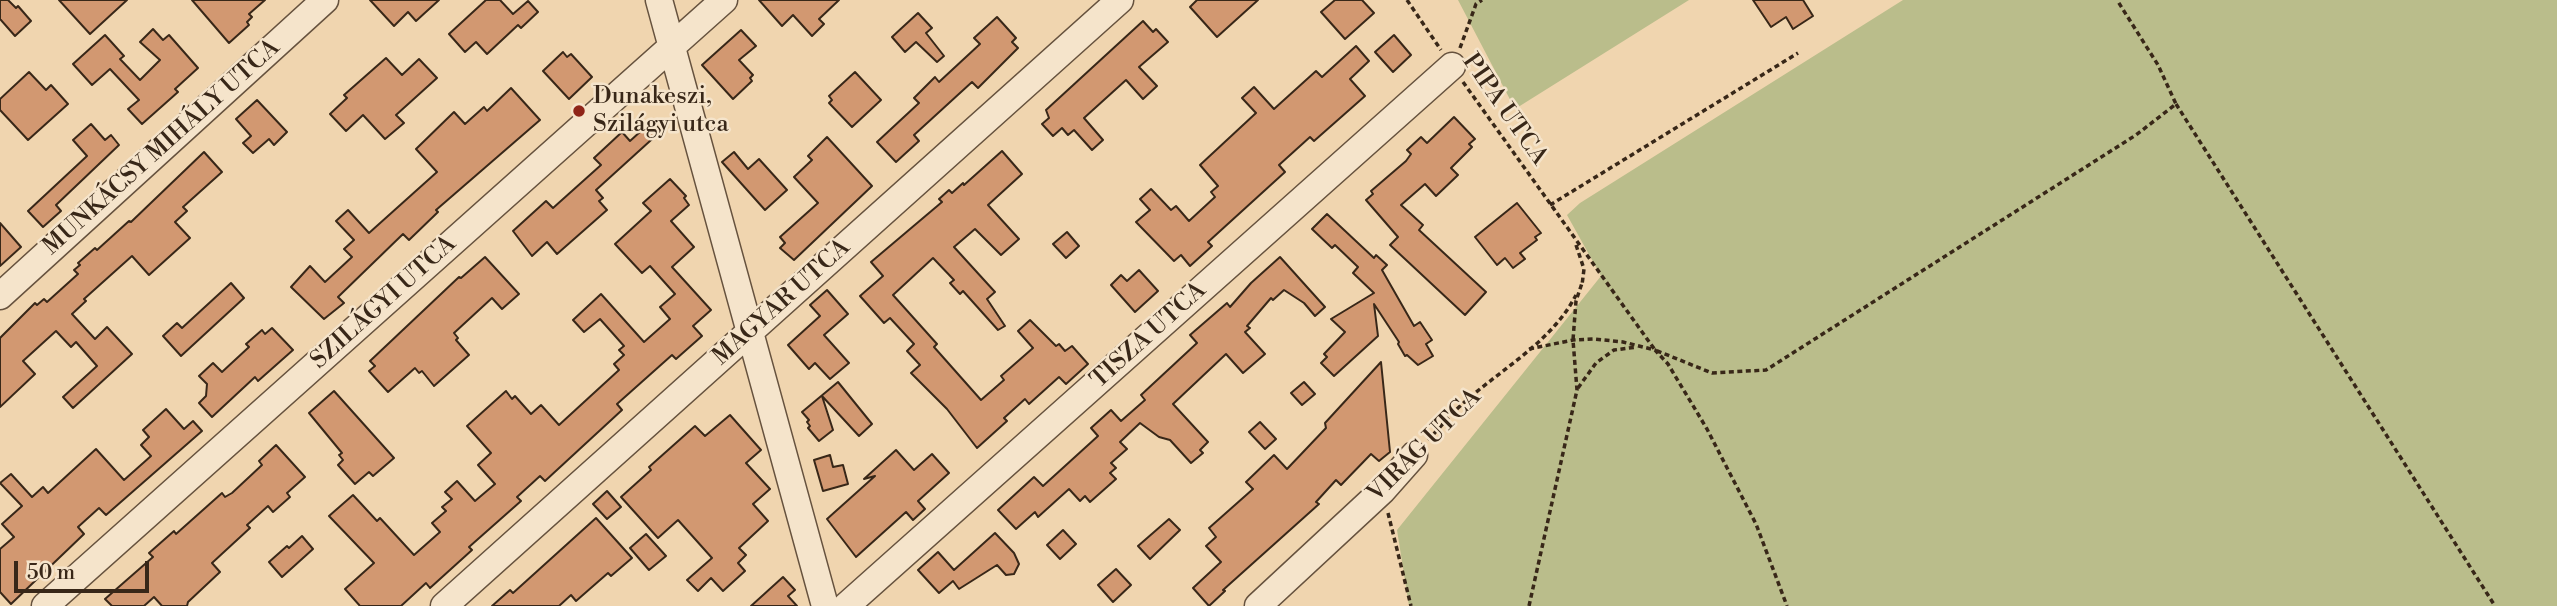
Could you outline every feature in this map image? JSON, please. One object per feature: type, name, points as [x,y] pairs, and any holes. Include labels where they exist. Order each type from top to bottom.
[{"type":"street","name":"MUNKÁCSY MIHÁLY UTCA","points":[[0,296],[325,0]]},
{"type":"street","points":[[659,0],[825,606]]},
{"type":"street","name":"SZILÁGYI UTCA","points":[[45,606],[724,0]]},
{"type":"street","name":"MAGYAR UTCA","points":[[444,606],[1120,0]]},
{"type":"street","name":"TISZA UTCA","points":[[846,606],[1452,66]]},
{"type":"street","name":"VIRÁG UTCA","points":[[1258,606],[1383,489],[1414,455]]},
{"type":"path","name":"PIPA UTCA","points":[[1406,0],[1574,240],[1668,364],[1707,429],[1756,524],[1787,606]]},
{"type":"path","points":[[1452,66],[1466,36],[1476,4],[1482,0]]},
{"type":"path","points":[[2118,0],[2158,65],[2176,104],[2494,606]]},
{"type":"path","points":[[1550,205],[1798,53]]},
{"type":"path","points":[[1529,349],[1573,340],[1594,339],[1642,346],[1712,373],[1766,370],[2136,135],[2176,104]]},
{"type":"path","points":[[1530,606],[1577,390],[1573,340],[1576,301],[1584,270],[1574,240]]},
{"type":"path","name":"VIRÁG UTCA","points":[[1414,455],[1458,408],[1529,349],[1570,306],[1582,283]]},
{"type":"path","points":[[1577,390],[1596,363],[1614,350],[1642,346]]},
{"type":"path","points":[[1383,489],[1410,606]]},
{"type":"green space","points":[[1458,0],[1689,0],[1515,109]]},
{"type":"green space","points":[[1903,0],[2557,0],[2557,606],[1409,606],[1397,530],[1601,276],[1567,215],[1580,203]]},
{"type":"building","points":[[0,0],[8,0],[16,8],[18,6],[31,21],[15,36],[0,19]]},
{"type":"building","points":[[59,0],[127,0],[90,34]]},
{"type":"building","points":[[192,0],[265,0],[249,14],[252,17],[247,22],[249,25],[229,43]]},
{"type":"building","points":[[370,0],[439,0],[416,21],[408,12],[394,26]]},
{"type":"building","points":[[486,0],[500,0],[513,14],[528,1],[538,12],[521,28],[518,25],[487,54],[476,42],[465,52],[449,34]]},
{"type":"building","points":[[759,0],[839,0],[819,19],[824,24],[812,36],[793,15],[782,26]]},
{"type":"building","points":[[1197,0],[1258,0],[1217,37],[1190,7]]},
{"type":"building","points":[[1335,0],[1362,0],[1374,13],[1345,39],[1321,12]]},
{"type":"building","points":[[1753,0],[1803,0],[1813,16],[1793,29],[1786,17],[1771,27]]},
{"type":"building","points":[[918,13],[932,28],[926,33],[944,56],[937,62],[916,42],[905,52],[892,37]]},
{"type":"building","points":[[997,17],[1016,38],[1012,42],[1018,48],[978,88],[972,82],[914,135],[919,141],[896,162],[877,142],[919,103],[914,98],[935,77],[939,82],[980,44],[974,38]]},
{"type":"building","points":[[1143,21],[1153,32],[1156,29],[1168,42],[1139,67],[1157,86],[1143,99],[1126,80],[1084,118],[1103,140],[1092,150],[1074,130],[1068,135],[1062,128],[1053,136],[1042,124],[1049,118],[1046,110]]},
{"type":"building","points":[[153,29],[163,40],[169,35],[198,68],[175,89],[178,92],[142,124],[128,109],[139,100],[110,69],[92,85],[73,64],[105,35],[124,56],[120,59],[140,80],[160,60],[140,42]]},
{"type":"building","points":[[741,30],[756,46],[739,60],[753,75],[750,78],[752,81],[733,99],[702,65]]},
{"type":"building","points":[[1394,35],[1411,55],[1393,72],[1375,52]]},
{"type":"building","points":[[1356,46],[1369,61],[1350,79],[1365,96],[1314,141],[1310,137],[1279,165],[1285,172],[1208,242],[1212,246],[1190,266],[1181,255],[1174,261],[1136,222],[1150,210],[1140,199],[1151,189],[1171,210],[1176,206],[1189,221],[1215,197],[1211,192],[1218,186],[1200,165],[1256,113],[1242,98],[1254,87],[1274,109],[1316,71],[1322,77]]},
{"type":"building","points":[[563,52],[567,57],[571,54],[592,77],[569,99],[543,71]]},
{"type":"building","points":[[386,58],[402,75],[419,59],[437,78],[396,115],[404,123],[385,139],[363,115],[346,131],[330,114],[347,98],[344,95]]},
{"type":"building","points":[[29,72],[46,90],[51,85],[68,104],[28,140],[0,110],[0,99]]},
{"type":"building","points":[[855,72],[881,100],[852,127],[829,103],[832,100],[829,96]]},
{"type":"building","points":[[511,88],[540,120],[436,210],[438,212],[409,240],[403,234],[338,297],[344,303],[324,319],[291,287],[310,266],[325,282],[352,257],[344,249],[354,240],[336,221],[348,210],[369,233],[437,172],[416,149],[454,112],[465,124],[484,107],[487,111]]},
{"type":"building","points":[[257,100],[287,132],[274,145],[269,139],[253,153],[243,143],[251,136],[236,119]]},
{"type":"building","points":[[1454,117],[1475,139],[1469,144],[1472,147],[1451,168],[1458,175],[1436,196],[1425,184],[1401,205],[1423,225],[1419,230],[1486,292],[1465,315],[1390,245],[1398,237],[1366,200],[1373,194],[1371,191],[1406,161],[1411,154],[1407,150],[1421,137],[1427,143]]},
{"type":"building","points":[[652,121],[661,131],[596,190],[603,198],[599,201],[607,210],[557,254],[547,242],[532,256],[513,231],[546,201],[553,208],[601,165],[594,158],[622,132],[630,141]]},
{"type":"building","points":[[91,124],[105,140],[111,135],[119,145],[56,205],[61,211],[43,227],[28,211],[87,156],[73,140]]},
{"type":"building","points":[[827,137],[872,186],[794,260],[780,248],[785,243],[780,237],[818,203],[794,177],[812,160],[808,156]]},
{"type":"building","points":[[1002,151],[1022,174],[988,205],[1019,239],[1001,255],[975,229],[954,247],[995,292],[987,299],[1005,326],[998,330],[963,291],[960,294],[950,283],[954,280],[933,258],[893,295],[937,344],[934,347],[981,400],[1004,380],[1001,376],[1033,348],[1018,331],[1030,320],[1056,346],[1059,344],[1065,351],[1072,346],[1088,364],[1066,384],[1059,377],[1029,404],[1025,399],[1004,418],[1007,421],[977,448],[947,409],[911,373],[920,365],[907,351],[914,344],[890,318],[884,323],[860,296],[883,276],[871,262],[942,202],[939,199],[949,190],[952,193],[963,183],[964,185]]},
{"type":"building","points":[[204,152],[222,172],[183,207],[187,211],[175,222],[190,238],[149,275],[132,256],[84,299],[86,301],[72,314],[95,339],[107,327],[132,354],[73,408],[63,397],[97,366],[76,342],[71,347],[56,331],[23,361],[35,374],[0,407],[0,338],[35,303],[37,305],[44,299],[47,302],[78,274],[74,270],[80,265],[78,263],[131,222]]},
{"type":"building","points":[[734,152],[748,169],[759,159],[787,190],[765,210],[722,162]]},
{"type":"building","points":[[670,179],[686,196],[684,198],[689,205],[671,221],[694,247],[672,267],[711,310],[693,326],[702,336],[676,359],[672,355],[617,404],[622,410],[545,481],[540,476],[517,497],[521,501],[469,547],[472,550],[430,588],[426,583],[401,606],[360,606],[345,589],[374,563],[329,516],[353,495],[377,521],[380,518],[414,555],[440,532],[432,523],[446,511],[442,507],[452,499],[445,492],[457,481],[475,501],[495,484],[478,465],[491,453],[467,426],[506,391],[512,399],[515,396],[531,414],[541,405],[559,425],[619,370],[614,364],[624,355],[619,350],[624,346],[600,319],[584,332],[573,320],[601,294],[644,342],[670,319],[660,307],[675,294],[650,266],[642,273],[615,244],[651,211],[643,203]]},
{"type":"building","points":[[1517,203],[1541,233],[1535,237],[1537,240],[1520,253],[1525,259],[1513,268],[1505,258],[1497,265],[1475,237]]},
{"type":"building","points":[[1327,214],[1374,258],[1376,255],[1387,265],[1382,270],[1414,326],[1420,322],[1432,340],[1426,344],[1433,356],[1418,365],[1405,356],[1374,304],[1378,336],[1334,376],[1321,363],[1327,357],[1324,354],[1345,332],[1331,319],[1374,293],[1353,273],[1358,267],[1335,245],[1332,248],[1312,229]]},
{"type":"building","points":[[0,223],[21,247],[0,266]]},
{"type":"building","points":[[1067,232],[1079,246],[1066,258],[1053,244]]},
{"type":"building","points":[[485,257],[519,294],[502,309],[492,298],[454,333],[458,338],[456,340],[469,355],[434,386],[422,371],[419,373],[415,368],[388,392],[369,371],[375,366],[370,361],[459,277]]},
{"type":"building","points":[[1280,257],[1325,307],[1315,316],[1304,303],[1284,290],[1273,300],[1271,298],[1245,332],[1265,354],[1243,373],[1226,354],[1173,404],[1208,442],[1200,450],[1203,453],[1191,463],[1170,440],[1159,437],[1140,423],[1120,442],[1127,449],[1111,463],[1116,468],[1110,473],[1116,479],[1090,502],[1085,496],[1080,501],[1069,489],[1038,517],[1035,512],[1016,529],[998,510],[1034,477],[1043,486],[1098,436],[1091,428],[1111,410],[1121,421],[1145,400],[1141,395],[1197,343],[1190,335],[1227,303],[1230,307],[1251,283]]},
{"type":"building","points":[[1139,270],[1158,291],[1135,312],[1111,285],[1121,275],[1127,281]]},
{"type":"building","points":[[231,283],[244,298],[181,356],[163,336],[177,323],[182,328]]},
{"type":"building","points":[[827,290],[848,314],[824,335],[849,363],[830,379],[815,363],[809,369],[788,345],[820,316],[810,305]]},
{"type":"building","points":[[272,328],[293,350],[258,381],[255,377],[212,417],[199,403],[206,396],[207,384],[199,376],[213,363],[222,372],[249,347],[246,344],[262,330],[265,334]]},
{"type":"building","points":[[1381,362],[1390,452],[1379,461],[1371,454],[1341,485],[1336,480],[1316,502],[1319,504],[1223,590],[1225,591],[1209,606],[1193,588],[1221,562],[1206,546],[1216,537],[1209,528],[1253,489],[1246,482],[1274,455],[1287,469],[1326,428],[1325,423]]},
{"type":"building","points":[[838,382],[872,424],[859,436],[822,396],[833,430],[819,441],[808,428],[809,420],[802,412]]},
{"type":"building","points":[[1304,382],[1315,394],[1302,405],[1291,393]]},
{"type":"building","points":[[334,391],[394,458],[373,476],[369,472],[355,484],[338,465],[343,460],[339,455],[342,453],[309,413]]},
{"type":"building","points":[[166,409],[184,429],[193,421],[202,431],[106,515],[99,508],[78,527],[84,534],[11,604],[0,592],[0,549],[14,537],[2,524],[22,506],[0,483],[11,474],[32,497],[43,487],[48,493],[96,449],[124,480],[151,456],[141,445],[149,437],[143,430]]},
{"type":"building","points":[[730,415],[761,450],[746,463],[770,489],[753,504],[768,521],[739,548],[746,555],[738,563],[745,571],[723,591],[711,578],[698,591],[687,580],[712,558],[678,520],[658,538],[621,497],[651,470],[649,467],[695,426],[705,436]]},
{"type":"building","points":[[1260,422],[1276,439],[1265,449],[1249,432]]},
{"type":"building","points":[[276,445],[305,477],[287,493],[290,497],[273,512],[268,506],[247,525],[250,528],[212,563],[220,572],[187,606],[162,606],[154,597],[144,606],[112,606],[105,599],[153,557],[149,553],[174,531],[176,534],[222,493],[225,497],[232,493],[262,465],[259,461]]},
{"type":"building","points":[[896,450],[914,470],[932,454],[949,473],[918,501],[925,509],[913,520],[906,512],[856,557],[827,519],[875,476],[864,479]]},
{"type":"building","points":[[830,455],[833,467],[843,465],[848,484],[823,491],[814,460]]},
{"type":"building","points":[[607,491],[621,507],[607,519],[593,504]]},
{"type":"building","points":[[596,518],[632,558],[611,576],[608,573],[576,601],[571,595],[559,606],[492,606],[510,590],[513,593]]},
{"type":"building","points":[[1169,519],[1180,530],[1150,559],[1138,546]]},
{"type":"building","points":[[1063,530],[1076,544],[1060,559],[1047,545]]},
{"type":"building","points":[[995,533],[1014,553],[1019,564],[1014,574],[1006,575],[997,565],[959,589],[953,581],[939,593],[918,570],[938,552],[954,570]]},
{"type":"building","points":[[646,534],[666,556],[649,570],[630,548]]},
{"type":"building","points":[[302,536],[313,549],[282,577],[269,562]]},
{"type":"building","points":[[1116,569],[1131,585],[1113,602],[1098,585]]},
{"type":"building","points":[[783,577],[795,590],[788,596],[797,606],[751,606]]},
{"type":"place","name":"Dunakeszi, Szilágyi utca","points":[[579,111]]}]
